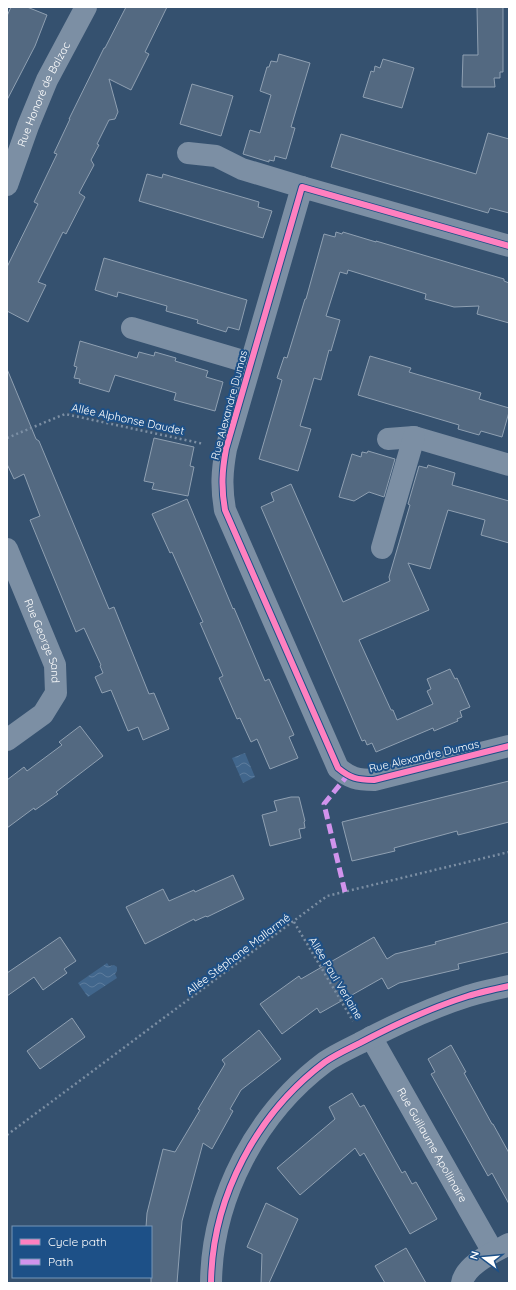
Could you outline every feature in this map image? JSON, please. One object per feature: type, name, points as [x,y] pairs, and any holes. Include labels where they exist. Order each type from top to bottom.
[{"type":"street","name":"Rue Honoré de Balzac","points":[[7,185],[28,126],[47,80],[86,7]]},
{"type":"street","points":[[188,153],[216,156],[242,168],[302,187],[509,246]]},
{"type":"street","name":"Rue Alexandre Dumas","points":[[302,187],[226,449],[222,471],[222,493],[225,510],[338,768],[347,776],[360,780],[374,780],[509,746]]},
{"type":"street","points":[[132,328],[250,363]]},
{"type":"street","points":[[388,439],[414,437],[509,465]]},
{"type":"street","points":[[382,548],[414,437]]},
{"type":"street","name":"Rue George Sand","points":[[7,549],[55,665],[56,692],[43,714],[7,740]]},
{"type":"street","points":[[211,1283],[218,1229],[229,1188],[244,1157],[265,1123],[292,1090],[326,1061],[422,1012],[468,996],[509,986]]},
{"type":"street","name":"Rue Guillaume Apollinaire","points":[[371,1037],[501,1248],[472,1266],[463,1277],[462,1283]]},
{"type":"water","points":[[245,753],[255,777],[243,783],[232,758]]},
{"type":"water","points":[[107,963],[109,966],[114,965],[117,967],[115,974],[117,978],[88,997],[78,983]]},
{"type":"building","points":[[11,7],[27,7],[47,15],[35,46],[7,100],[7,16]]},
{"type":"building","points":[[126,7],[167,7],[145,52],[149,54],[131,90],[109,79],[118,112],[115,119],[109,120],[97,144],[99,145],[91,160],[94,165],[79,193],[85,197],[66,234],[63,232],[38,282],[46,285],[28,322],[7,311],[7,267],[38,204],[34,202],[57,154],[54,153],[69,119]]},
{"type":"building","points":[[477,7],[503,7],[503,72],[500,72],[500,78],[494,78],[495,87],[462,87],[463,55],[478,55]]},
{"type":"building","points":[[279,54],[310,63],[291,127],[295,128],[286,159],[275,156],[274,161],[269,160],[269,162],[243,154],[250,130],[260,133],[271,95],[260,91],[267,67],[269,67],[271,61],[277,62]]},
{"type":"building","points":[[383,59],[414,68],[402,108],[363,97],[371,71],[374,72],[375,66],[380,68]]},
{"type":"building","points":[[192,84],[233,96],[221,136],[180,124]]},
{"type":"building","points":[[488,133],[509,139],[509,213],[490,208],[488,213],[331,167],[341,134],[476,174]]},
{"type":"building","points":[[147,174],[162,178],[163,174],[259,202],[258,207],[272,211],[263,238],[139,201]]},
{"type":"building","points":[[336,232],[342,234],[343,232],[376,241],[504,279],[504,281],[509,283],[509,323],[477,314],[479,306],[454,307],[425,299],[426,294],[348,270],[347,274],[340,272],[326,316],[340,320],[331,351],[329,350],[321,380],[314,378],[300,426],[311,429],[298,471],[259,459],[282,380],[277,378],[284,357],[287,358],[306,299],[324,234],[335,237]]},
{"type":"building","points":[[104,258],[247,300],[239,330],[228,327],[226,332],[197,323],[198,320],[166,311],[167,306],[118,292],[117,297],[95,290]]},
{"type":"building","points":[[80,341],[137,358],[139,352],[154,356],[155,352],[176,358],[175,361],[208,371],[206,377],[223,382],[215,411],[174,400],[176,393],[115,375],[109,392],[79,383],[80,379],[74,378],[77,367],[74,366]]},
{"type":"building","points":[[370,356],[411,368],[409,372],[481,393],[479,399],[509,408],[502,437],[481,431],[479,435],[458,429],[459,425],[358,395]]},
{"type":"building","points":[[7,369],[36,439],[39,441],[109,609],[114,607],[149,694],[154,693],[169,729],[143,740],[138,727],[128,731],[111,690],[102,693],[95,677],[103,673],[100,666],[101,665],[84,628],[76,632],[30,520],[40,516],[24,474],[14,479],[7,464]]},
{"type":"building","points":[[154,438],[194,447],[190,466],[194,467],[188,496],[152,489],[154,483],[144,481]]},
{"type":"building","points":[[368,451],[395,459],[384,497],[369,492],[354,501],[339,497],[352,454],[361,457],[362,452],[367,453]]},
{"type":"building","points":[[428,465],[455,473],[452,485],[509,501],[509,543],[481,535],[485,520],[448,510],[430,569],[408,563],[429,610],[359,640],[397,720],[433,704],[427,691],[431,689],[427,679],[450,669],[455,679],[457,678],[470,707],[460,711],[462,717],[457,719],[458,721],[434,731],[433,728],[376,752],[372,743],[367,745],[365,740],[362,741],[261,507],[274,501],[271,493],[291,484],[343,602],[390,581],[389,577],[410,505],[408,504],[419,466],[427,468]]},
{"type":"building","points":[[187,499],[265,681],[269,679],[294,735],[289,737],[298,758],[270,769],[257,739],[251,742],[240,718],[237,719],[219,678],[223,676],[200,623],[203,622],[172,552],[170,553],[152,514]]},
{"type":"building","points":[[80,726],[103,756],[56,792],[58,794],[35,810],[34,808],[7,828],[7,780],[24,767],[27,771],[62,745],[59,742]]},
{"type":"building","points":[[509,781],[509,822],[458,835],[457,831],[394,848],[395,851],[352,861],[342,822]]},
{"type":"building","points":[[291,797],[299,797],[305,821],[305,828],[299,829],[301,838],[270,846],[262,815],[277,811],[274,801]]},
{"type":"building","points":[[233,875],[244,899],[207,917],[206,916],[195,921],[194,919],[145,944],[126,907],[163,889],[169,901],[194,890],[195,892]]},
{"type":"building","points":[[509,922],[509,952],[458,964],[459,969],[399,983],[388,989],[382,978],[320,1013],[317,1008],[282,1034],[260,1004],[299,976],[301,979],[374,937],[387,959],[395,954],[436,944],[435,942]]},
{"type":"building","points":[[60,937],[76,961],[64,969],[67,973],[43,990],[34,977],[7,996],[7,973]]},
{"type":"building","points":[[72,1018],[85,1037],[40,1069],[27,1051]]},
{"type":"building","points":[[259,1030],[281,1059],[241,1090],[230,1109],[233,1111],[212,1149],[203,1143],[182,1221],[177,1283],[151,1283],[152,1226],[146,1226],[147,1213],[163,1149],[175,1152],[200,1110],[198,1109],[225,1064],[222,1060]]},
{"type":"building","points":[[451,1045],[466,1072],[464,1073],[509,1153],[509,1204],[492,1173],[488,1176],[431,1074],[435,1072],[428,1059]]},
{"type":"building","points":[[352,1093],[360,1107],[364,1105],[402,1173],[405,1171],[412,1184],[416,1182],[437,1219],[410,1234],[364,1153],[360,1156],[355,1148],[300,1195],[277,1168],[335,1119],[329,1107]]},
{"type":"building","points":[[266,1203],[298,1219],[269,1283],[261,1283],[262,1254],[247,1247]]},
{"type":"building","points":[[406,1248],[426,1283],[385,1283],[375,1266]]},
{"type":"marked path","points":[[345,892],[324,804],[347,776]]},
{"type":"cycle path","points":[[509,246],[302,187],[226,449],[222,479],[225,510],[338,768],[354,778],[374,780],[509,746]]},
{"type":"cycle path","points":[[211,1283],[213,1251],[220,1219],[230,1189],[243,1159],[259,1132],[279,1106],[301,1083],[333,1057],[399,1023],[454,1001],[478,993],[509,986]]}]
